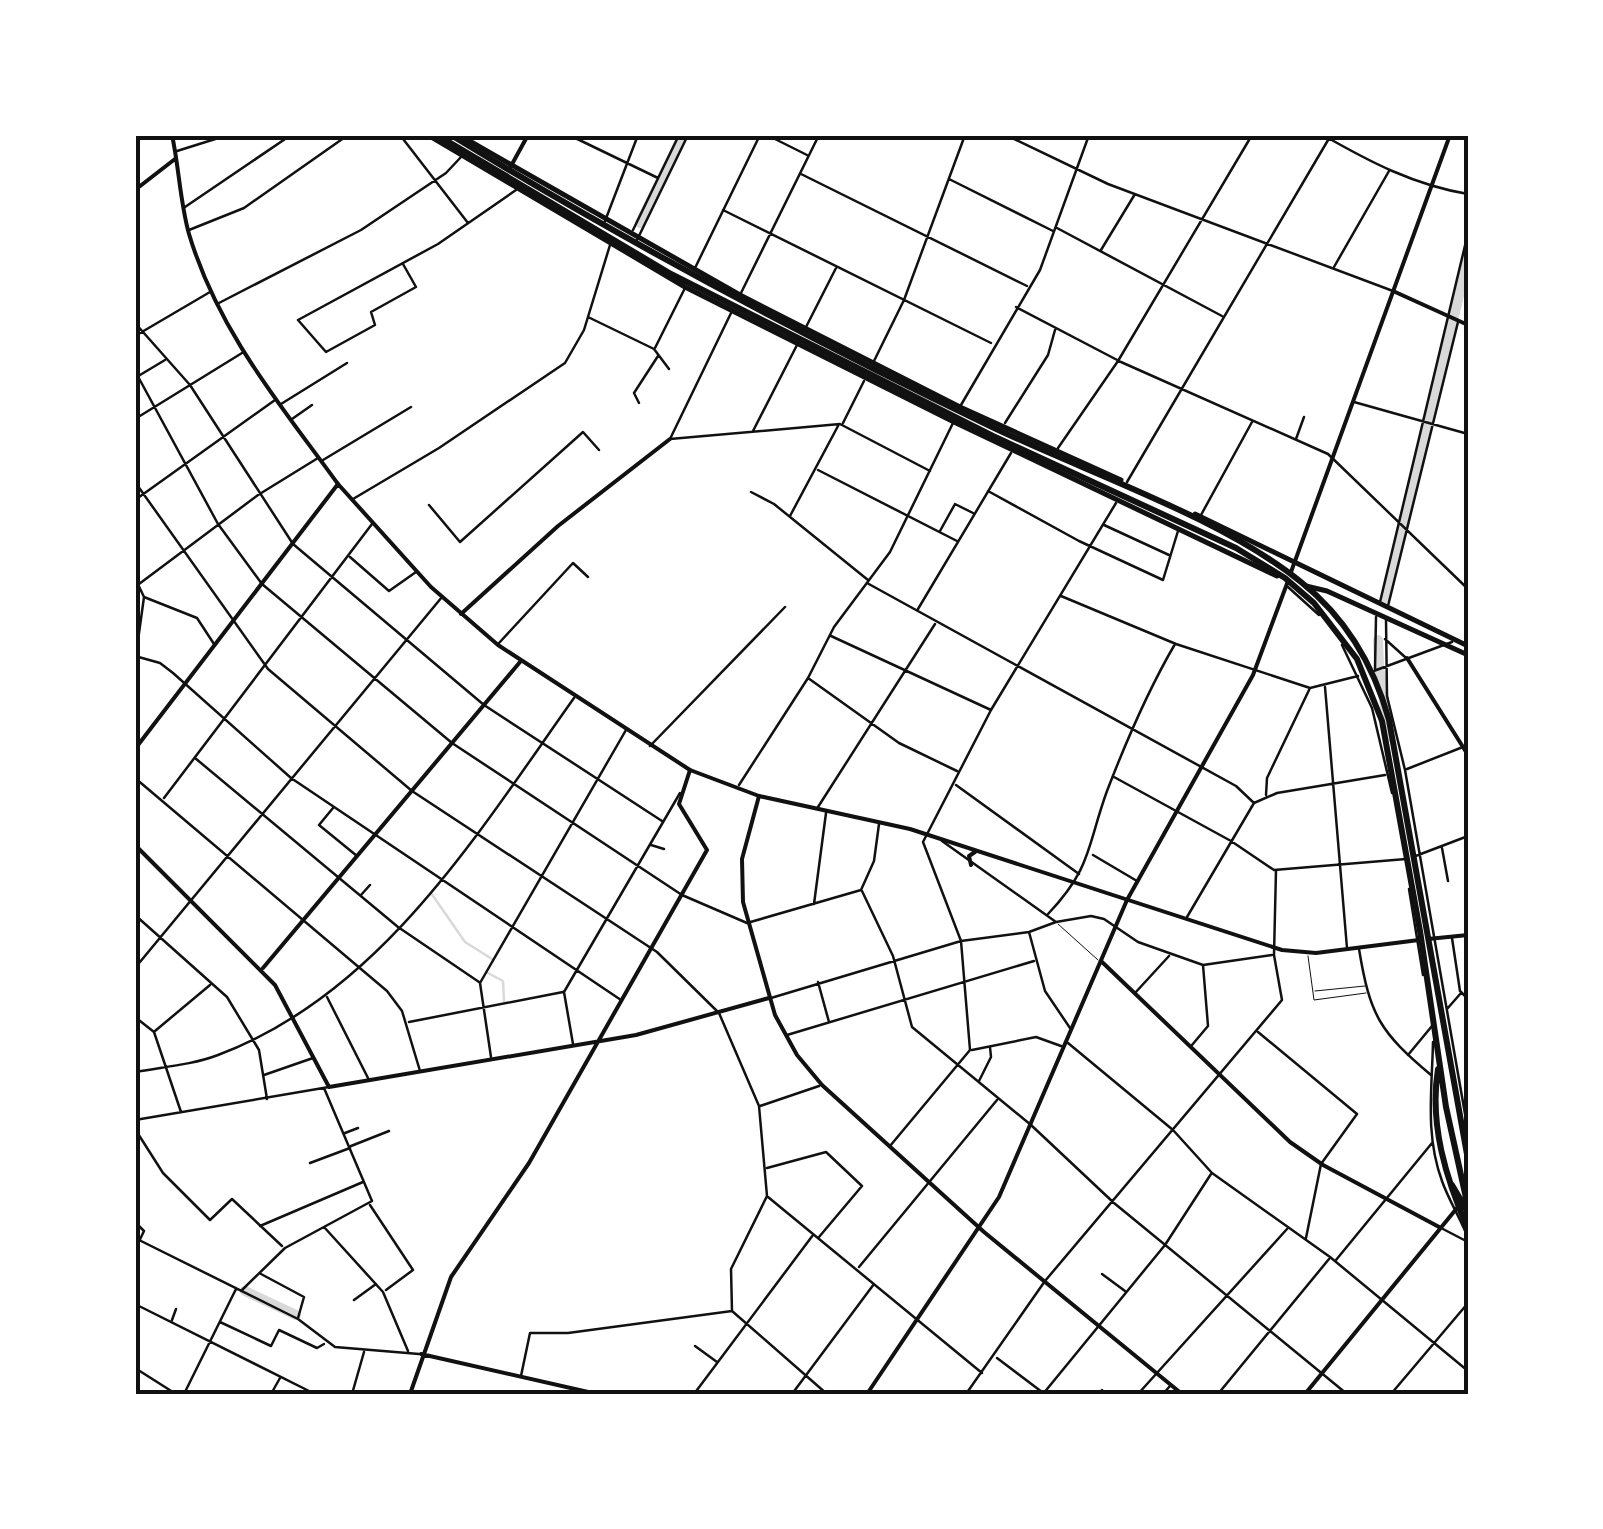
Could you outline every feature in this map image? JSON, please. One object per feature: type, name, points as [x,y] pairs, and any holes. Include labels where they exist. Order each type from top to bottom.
[{"type":"highway","points":[[428,135],[610,245],[797,344],[1288,584],[1328,591],[1468,655]]},
{"type":"highway","points":[[437,135],[671,274],[976,428],[1236,548],[1305,594],[1352,651],[1378,708],[1440,1047],[1446,1107],[1468,1210]]},
{"type":"highway","points":[[451,135],[600,226],[716,289],[995,429],[1254,550],[1320,598],[1364,656],[1389,720],[1468,1156]]},
{"type":"highway","points":[[459,135],[633,238],[873,363],[1468,646]]},
{"type":"highway","points":[[1440,1047],[1435,1108],[1446,1170],[1468,1229]]},
{"type":"highway","points":[[1446,1170],[1468,1210]]},
{"type":"street","points":[[172,135],[188,230],[216,305],[242,353],[338,484],[416,572],[462,614],[520,662],[650,746],[690,770],[736,789],[926,835],[1274,947],[1308,953],[1468,934]]},
{"type":"street","points":[[135,190],[176,155],[228,135]]},
{"type":"street","points":[[184,208],[292,135]]},
{"type":"street","points":[[188,230],[244,208],[348,135]]},
{"type":"street","points":[[400,135],[469,224]]},
{"type":"street","points":[[511,166],[528,135]]},
{"type":"street","points":[[570,135],[658,178]]},
{"type":"street","points":[[605,221],[624,162],[638,135]]},
{"type":"street","points":[[633,238],[678,135]]},
{"type":"street","points":[[633,238],[688,135]]},
{"type":"street","points":[[694,270],[760,135]]},
{"type":"street","points":[[768,135],[808,155]]},
{"type":"street","points":[[462,614],[558,526],[670,439],[819,135]]},
{"type":"street","points":[[789,517],[818,470],[904,300],[965,135]]},
{"type":"street","points":[[1006,135],[1076,170],[1393,291],[1468,325]]},
{"type":"street","points":[[960,406],[1029,286],[1089,135]]},
{"type":"street","points":[[1057,450],[1118,361],[1252,135]]},
{"type":"street","points":[[1323,135],[1430,188],[1468,194]]},
{"type":"street","points":[[867,1394],[999,1197],[1127,900],[1255,670],[1450,135]]},
{"type":"street","points":[[1126,483],[1330,137]]},
{"type":"street","points":[[216,305],[361,230],[435,180],[462,156]]},
{"type":"street","points":[[1333,268],[1389,171]]},
{"type":"street","points":[[800,173],[1029,286]]},
{"type":"street","points":[[949,179],[1100,251],[1224,317]]},
{"type":"street","points":[[404,264],[416,287],[371,312],[374,326],[335,348],[326,352],[298,320],[404,264],[517,189]]},
{"type":"street","points":[[1100,251],[1135,194]]},
{"type":"street","points":[[724,210],[993,344]]},
{"type":"street","points":[[1380,603],[1468,233]]},
{"type":"street","points":[[352,500],[565,363],[588,317],[610,245]]},
{"type":"street","points":[[805,328],[837,266]]},
{"type":"street","points":[[654,349],[685,286]]},
{"type":"street","points":[[135,336],[210,292]]},
{"type":"street","points":[[1016,307],[1118,361],[1333,458],[1465,581],[1468,589]]},
{"type":"street","points":[[588,317],[654,349],[669,369]]},
{"type":"street","points":[[1388,607],[1458,320]]},
{"type":"street","points":[[135,323],[190,385],[293,544],[484,704],[662,821]]},
{"type":"street","points":[[1004,425],[1048,355],[1056,328]]},
{"type":"street","points":[[752,433],[797,344]]},
{"type":"street","points":[[135,419],[242,353]]},
{"type":"street","points":[[639,403],[634,394],[659,356]]},
{"type":"street","points":[[136,378],[166,360]]},
{"type":"street","points":[[135,500],[221,436],[347,363]]},
{"type":"street","points":[[135,371],[218,524],[262,584],[452,743],[682,895],[747,923],[861,890],[874,861],[879,822]]},
{"type":"street","points":[[1353,402],[1468,434]]},
{"type":"street","points":[[291,420],[312,406]]},
{"type":"street","points":[[137,585],[258,495],[411,407]]},
{"type":"street","points":[[1295,441],[1304,417]]},
{"type":"street","points":[[736,789],[908,515],[954,422]]},
{"type":"street","points":[[1200,516],[1252,422]]},
{"type":"street","points":[[670,439],[839,425],[930,471]]},
{"type":"street","points":[[429,505],[460,542],[583,432],[599,450]]},
{"type":"street","points":[[917,610],[1013,451]]},
{"type":"street","points":[[818,470],[958,542]]},
{"type":"street","points":[[135,482],[265,666],[412,790],[652,948],[719,1013],[729,1044],[759,1106],[767,1196],[731,1269],[732,1311],[826,1394]]},
{"type":"street","points":[[135,749],[338,484]]},
{"type":"street","points":[[988,491],[1163,580],[1178,530]]},
{"type":"street","points":[[752,492],[868,582],[1236,786],[1254,804]]},
{"type":"street","points":[[970,1050],[960,941],[923,842],[991,710],[1117,501]]},
{"type":"street","points":[[940,532],[955,504],[974,514]]},
{"type":"street","points":[[162,800],[372,524]]},
{"type":"street","points":[[1103,525],[1170,556]]},
{"type":"street","points":[[349,556],[389,591],[416,572]]},
{"type":"street","points":[[498,644],[573,563],[588,577]]},
{"type":"street","points":[[135,578],[144,597],[196,618],[214,645]]},
{"type":"street","points":[[1288,584],[1330,628],[1360,675],[1388,775],[1432,1026],[1433,1143],[1444,1186],[1468,1240]]},
{"type":"street","points":[[1061,596],[1176,644],[1310,688],[1325,688],[1468,636]]},
{"type":"street","points":[[135,662],[144,597]]},
{"type":"street","points":[[135,968],[186,900],[442,597]]},
{"type":"street","points":[[650,746],[784,606]]},
{"type":"street","points":[[1375,670],[1376,613]]},
{"type":"street","points":[[1386,617],[1384,667],[1468,1131]]},
{"type":"street","points":[[818,808],[936,622]]},
{"type":"street","points":[[830,635],[991,710]]},
{"type":"street","points":[[1384,638],[1407,658],[1466,746],[1468,755]]},
{"type":"street","points":[[1047,915],[1075,884],[1091,854],[1131,729],[1176,644]]},
{"type":"street","points":[[136,656],[160,663],[290,778],[621,1000]]},
{"type":"street","points":[[261,970],[520,662]]},
{"type":"street","points":[[808,678],[899,743],[958,772]]},
{"type":"street","points":[[1266,796],[1267,778],[1310,688]]},
{"type":"street","points":[[1325,688],[1347,950]]},
{"type":"street","points":[[135,1072],[218,1055],[327,997],[442,882],[574,698]]},
{"type":"street","points":[[491,1058],[480,983],[626,730]]},
{"type":"street","points":[[1186,918],[1254,804],[1266,796],[1388,775],[1466,746]]},
{"type":"street","points":[[195,758],[398,927],[480,983]]},
{"type":"street","points":[[573,1044],[564,992],[690,770]]},
{"type":"street","points":[[1114,777],[1232,840],[1276,870],[1405,859],[1468,836]]},
{"type":"street","points":[[135,778],[396,1000],[420,1071]]},
{"type":"street","points":[[953,783],[1080,874]]},
{"type":"street","points":[[410,1394],[421,1354],[463,1255],[528,1164],[603,1040],[621,1000],[708,846],[686,820],[680,793]]},
{"type":"street","points":[[759,796],[741,870],[747,923],[784,1036],[822,1084],[979,1228],[1182,1394]]},
{"type":"street","points":[[334,806],[319,826],[357,856]]},
{"type":"street","points":[[814,906],[826,810]]},
{"type":"street","points":[[942,841],[1056,922]]},
{"type":"street","points":[[650,844],[664,849]]},
{"type":"street","points":[[135,846],[261,970],[313,1058],[364,1182],[369,1204],[413,1270],[383,1292]]},
{"type":"street","points":[[1441,846],[1448,881]]},
{"type":"street","points":[[971,865],[969,856],[975,852]]},
{"type":"street","points":[[1091,854],[1137,880]]},
{"type":"street","points":[[966,1394],[984,1374],[1044,1282],[1282,1000],[1274,955],[1276,870]]},
{"type":"street","points":[[360,896],[370,886]]},
{"type":"street","points":[[861,890],[894,960],[912,1027],[1032,1125],[1114,1202],[1347,1394]]},
{"type":"street","points":[[135,914],[227,997],[252,1037],[267,1099]]},
{"type":"street","points":[[135,1120],[603,1040],[719,1013],[960,941],[1029,932],[1091,916],[1116,925],[1138,942],[1204,965],[1274,955]]},
{"type":"street","points":[[1029,932],[1045,990],[1072,1029]]},
{"type":"street","points":[[1452,936],[1460,992],[1468,998]]},
{"type":"street","points":[[1358,948],[1366,994],[1382,1030],[1468,1106]]},
{"type":"street","points":[[1135,993],[1170,955]]},
{"type":"street","points":[[784,1036],[1034,961]]},
{"type":"street","points":[[1101,961],[1277,1131],[1321,1164],[1468,1240]]},
{"type":"street","points":[[1191,1046],[1208,1026],[1204,965]]},
{"type":"street","points":[[818,982],[829,1024]]},
{"type":"street","points":[[154,1032],[212,983]]},
{"type":"street","points":[[406,1023],[564,992]]},
{"type":"street","points":[[1408,1056],[1460,992]]},
{"type":"street","points":[[327,997],[368,1079]]},
{"type":"street","points":[[135,1018],[154,1032],[181,1113]]},
{"type":"street","points":[[1257,1031],[1356,1112],[1354,1124],[1321,1164],[1306,1241]]},
{"type":"street","points":[[890,1146],[970,1050],[1036,1037],[1066,1044],[1174,1130],[1212,1173],[1330,1257],[1468,1371]]},
{"type":"street","points":[[978,1082],[991,1057],[990,1046]]},
{"type":"street","points":[[263,1076],[313,1058]]},
{"type":"street","points":[[759,1106],[822,1084]]},
{"type":"street","points":[[1462,1101],[1468,1094]]},
{"type":"street","points":[[857,1269],[998,1098]]},
{"type":"street","points":[[344,1134],[358,1128]]},
{"type":"street","points":[[135,1129],[163,1173],[210,1220],[232,1200],[285,1248]]},
{"type":"street","points":[[310,1163],[390,1131]]},
{"type":"street","points":[[1335,1261],[1433,1143]]},
{"type":"street","points":[[764,1168],[826,1152],[862,1186],[818,1238]]},
{"type":"street","points":[[996,1356],[1043,1394],[1165,1244],[1212,1173]]},
{"type":"street","points":[[260,1226],[364,1182]]},
{"type":"street","points":[[1304,1394],[1468,1195]]},
{"type":"street","points":[[767,1196],[984,1374]]},
{"type":"street","points":[[184,1394],[238,1290],[285,1248],[369,1204]]},
{"type":"street","points":[[135,1222],[144,1231],[135,1250]]},
{"type":"street","points":[[323,1226],[383,1292],[409,1354]]},
{"type":"street","points":[[1138,1394],[1230,1297],[1287,1228]]},
{"type":"street","points":[[694,1394],[814,1234]]},
{"type":"street","points":[[137,1240],[298,1318],[326,1343],[364,1351],[421,1354],[597,1394]]},
{"type":"street","points":[[1218,1394],[1330,1257]]},
{"type":"street","points":[[259,1273],[304,1297],[298,1318]]},
{"type":"street","points":[[1102,1274],[1126,1292]]},
{"type":"street","points":[[354,1300],[377,1284]]},
{"type":"street","points":[[792,1394],[874,1284]]},
{"type":"street","points":[[1391,1394],[1468,1303]]},
{"type":"street","points":[[135,1304],[316,1394]]},
{"type":"street","points":[[171,1322],[176,1309]]},
{"type":"street","points":[[521,1376],[530,1332],[568,1332],[732,1311]]},
{"type":"street","points":[[220,1322],[270,1346],[279,1330],[317,1348],[326,1343]]},
{"type":"street","points":[[695,1346],[718,1363]]},
{"type":"street","points":[[352,1394],[364,1351]]},
{"type":"street","points":[[135,1368],[176,1394]]},
{"type":"street","points":[[271,1394],[280,1377]]},
{"type":"street","points":[[1162,1394],[1170,1384]]},
{"type":"lane","points":[[1056,922],[1101,961]]},
{"type":"lane","points":[[1308,953],[1314,1000],[1366,994]]},
{"type":"lane","points":[[1312,992],[1365,986]]},
{"type":"waterway","points":[[640,223],[683,135]]},
{"type":"waterway","points":[[1386,598],[1468,258]]},
{"type":"waterway","points":[[1378,640],[1379,664]]},
{"type":"waterway","points":[[1380,672],[1389,737]]},
{"type":"waterway","points":[[431,893],[465,942],[492,959]]},
{"type":"waterway","points":[[488,973],[503,981],[504,1001]]},
{"type":"waterway","points":[[245,1291],[296,1315]]}]
